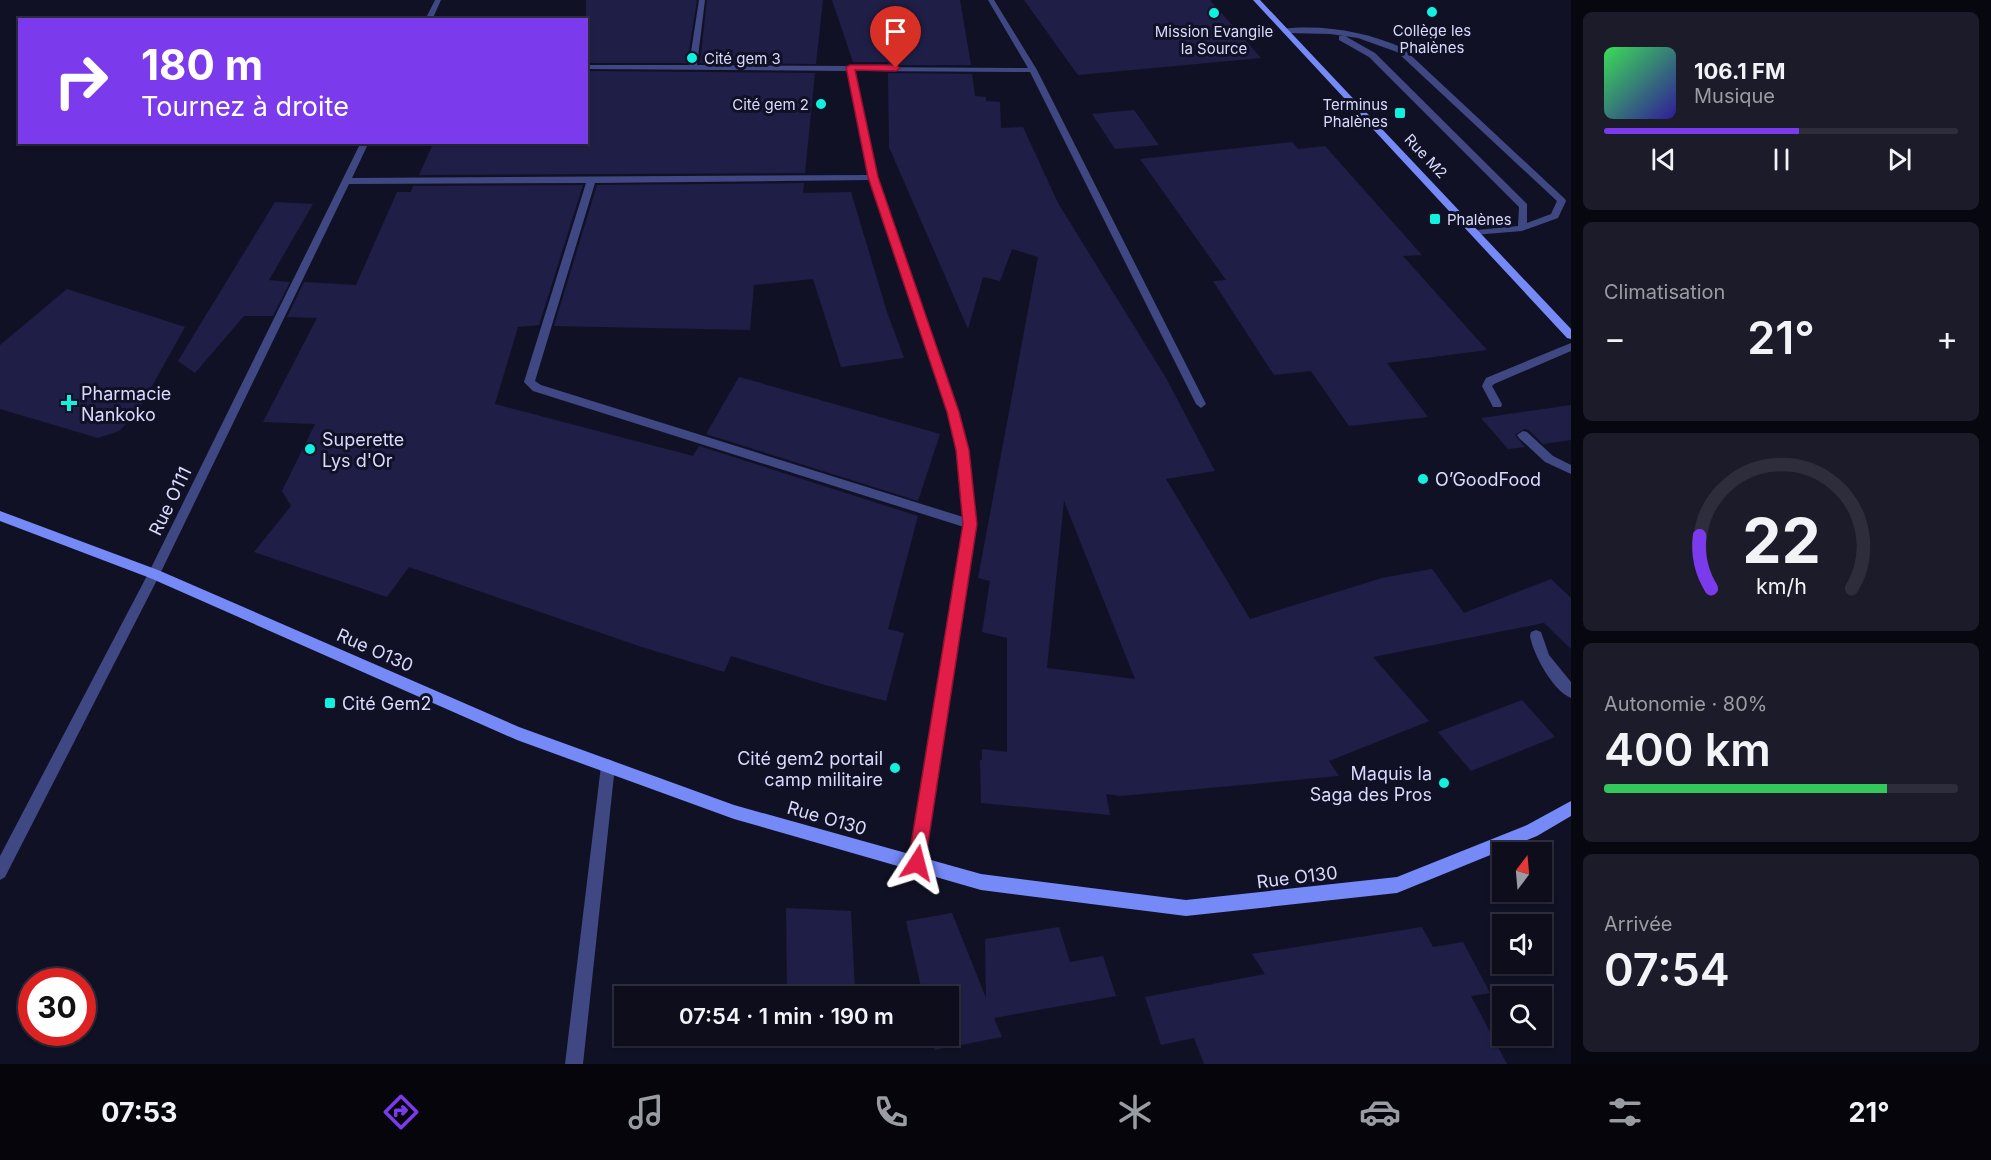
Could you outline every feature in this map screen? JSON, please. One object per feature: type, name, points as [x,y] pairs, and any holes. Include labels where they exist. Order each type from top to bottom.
[{"type":"street","points":[[429,18],[438,0]]},
{"type":"street","points":[[693,67],[702,0]]},
{"type":"street","points":[[991,0],[1033,70],[1201,404]]},
{"type":"street","name":"Rue M2","points":[[1256,0],[1571,334]]},
{"type":"street","points":[[1286,31],[1326,31],[1385,42],[1400,50],[1562,201],[1555,216],[1522,228],[1477,233]]},
{"type":"street","points":[[1326,31],[1354,43],[1372,55],[1524,206],[1522,228]]},
{"type":"street","points":[[588,67],[1033,70]]},
{"type":"street","points":[[850,67],[873,177],[953,412],[962,450],[970,524],[917,863]]},
{"type":"street","name":"Rue O111","points":[[0,872],[154,574],[364,144]]},
{"type":"street","points":[[346,182],[873,177]]},
{"type":"street","points":[[591,180],[529,382],[537,388],[970,524]]},
{"type":"street","points":[[1497,404],[1487,386],[1490,381],[1571,347]]},
{"type":"street","points":[[1523,435],[1549,459],[1571,470]]},
{"type":"street","name":"Rue O130","points":[[0,516],[154,574],[517,734],[734,812],[981,882],[1186,908],[1397,885],[1532,831],[1571,808]]},
{"type":"street","points":[[1536,636],[1538,648],[1545,663],[1571,692]]},
{"type":"street","points":[[574,1064],[608,766]]},
{"type":"building","points":[[586,0],[697,0],[687,63],[588,63],[588,18],[586,18]]},
{"type":"building","points":[[707,0],[823,0],[816,64],[700,63]]},
{"type":"building","points":[[832,0],[960,0],[971,65],[888,65],[888,62],[853,62]]},
{"type":"building","points":[[1024,0],[1210,0],[1261,58],[1078,75]]},
{"type":"building","points":[[588,71],[815,73],[805,173],[419,175],[433,144],[588,144]]},
{"type":"building","points":[[888,73],[972,74],[975,96],[986,97],[986,101],[1000,102],[1001,128],[1023,127],[1058,203],[1166,378],[1215,471],[1166,479],[1250,619],[1382,578],[1432,569],[1464,613],[1551,579],[1571,598],[1571,649],[1544,623],[1373,657],[1429,721],[1329,761],[1339,776],[1121,796],[1106,794],[1110,815],[981,803],[982,749],[1007,752],[1007,638],[982,632],[990,581],[978,578],[1038,257],[1012,249],[1000,281],[983,277],[968,329],[889,147]],"holes":[[[1064,501],[1135,679],[1047,668]]]},
{"type":"building","points":[[1134,110],[1159,145],[1115,149],[1092,114]]},
{"type":"building","points":[[1292,142],[1298,149],[1325,146],[1422,255],[1403,256],[1487,350],[1387,363],[1428,417],[1349,426],[1311,371],[1274,375],[1213,281],[1226,280],[1140,159]]},
{"type":"building","points":[[804,183],[803,193],[851,192],[887,312],[904,358],[841,367],[813,279],[754,285],[750,330],[554,326],[597,185]]},
{"type":"building","points":[[583,185],[539,325],[518,327],[495,404],[693,456],[699,446],[918,516],[888,629],[904,633],[886,701],[731,656],[724,672],[639,646],[409,567],[387,597],[254,552],[291,506],[282,491],[315,424],[263,422],[317,318],[287,317],[304,282],[356,285],[397,192],[411,192],[413,186]]},
{"type":"building","points":[[275,202],[313,204],[269,280],[290,282],[273,316],[244,316],[195,373],[178,361]]},
{"type":"building","points":[[67,289],[185,327],[137,413],[119,431],[98,438],[0,409],[0,345]]},
{"type":"building","points":[[739,377],[940,434],[918,501],[706,434]]},
{"type":"building","points":[[1571,405],[1571,440],[1543,444],[1529,430],[1524,429],[1515,435],[1525,447],[1508,449],[1481,418]]},
{"type":"building","points":[[1522,700],[1555,737],[1471,771],[1438,732]]},
{"type":"building","points":[[786,908],[851,911],[855,986],[787,986]]},
{"type":"building","points":[[952,913],[986,998],[985,939],[1059,927],[1070,962],[1103,956],[1116,996],[994,1018],[1002,1037],[959,1045],[959,986],[921,986],[906,921]]},
{"type":"building","points":[[1422,927],[1433,947],[1463,942],[1490,993],[1471,996],[1492,1036],[1492,1046],[1497,1046],[1507,1064],[1204,1064],[1194,1038],[1161,1045],[1145,997],[1265,974],[1252,954]]},
{"type":"building","points":[[934,1046],[956,1046],[935,1050]]},
{"type":"place","name":"Collège les Phalènes","points":[[1432,12]]},
{"type":"place","name":"Mission Evangile la Source","points":[[1214,13]]},
{"type":"place","name":"Cité gem 3","points":[[692,58]]},
{"type":"place","name":"Cité gem 2","points":[[821,104]]},
{"type":"place","name":"Terminus Phalènes","points":[[1400,113]]},
{"type":"place","name":"Phalènes","points":[[1435,219]]},
{"type":"place","name":"Pharmacie Nankoko","points":[[69,403]]},
{"type":"place","name":"Superette Lys d'Or","points":[[310,449]]},
{"type":"place","name":"O’GoodFood","points":[[1423,479]]},
{"type":"place","name":"Cité Gem2","points":[[330,703]]},
{"type":"place","name":"Cité gem2 portail camp militaire","points":[[895,768]]},
{"type":"place","name":"Maquis la Saga des Pros","points":[[1444,783]]},
{"type":"route","points":[[896,68],[850,67],[873,177],[953,412],[962,450],[970,524],[917,863]]}]
